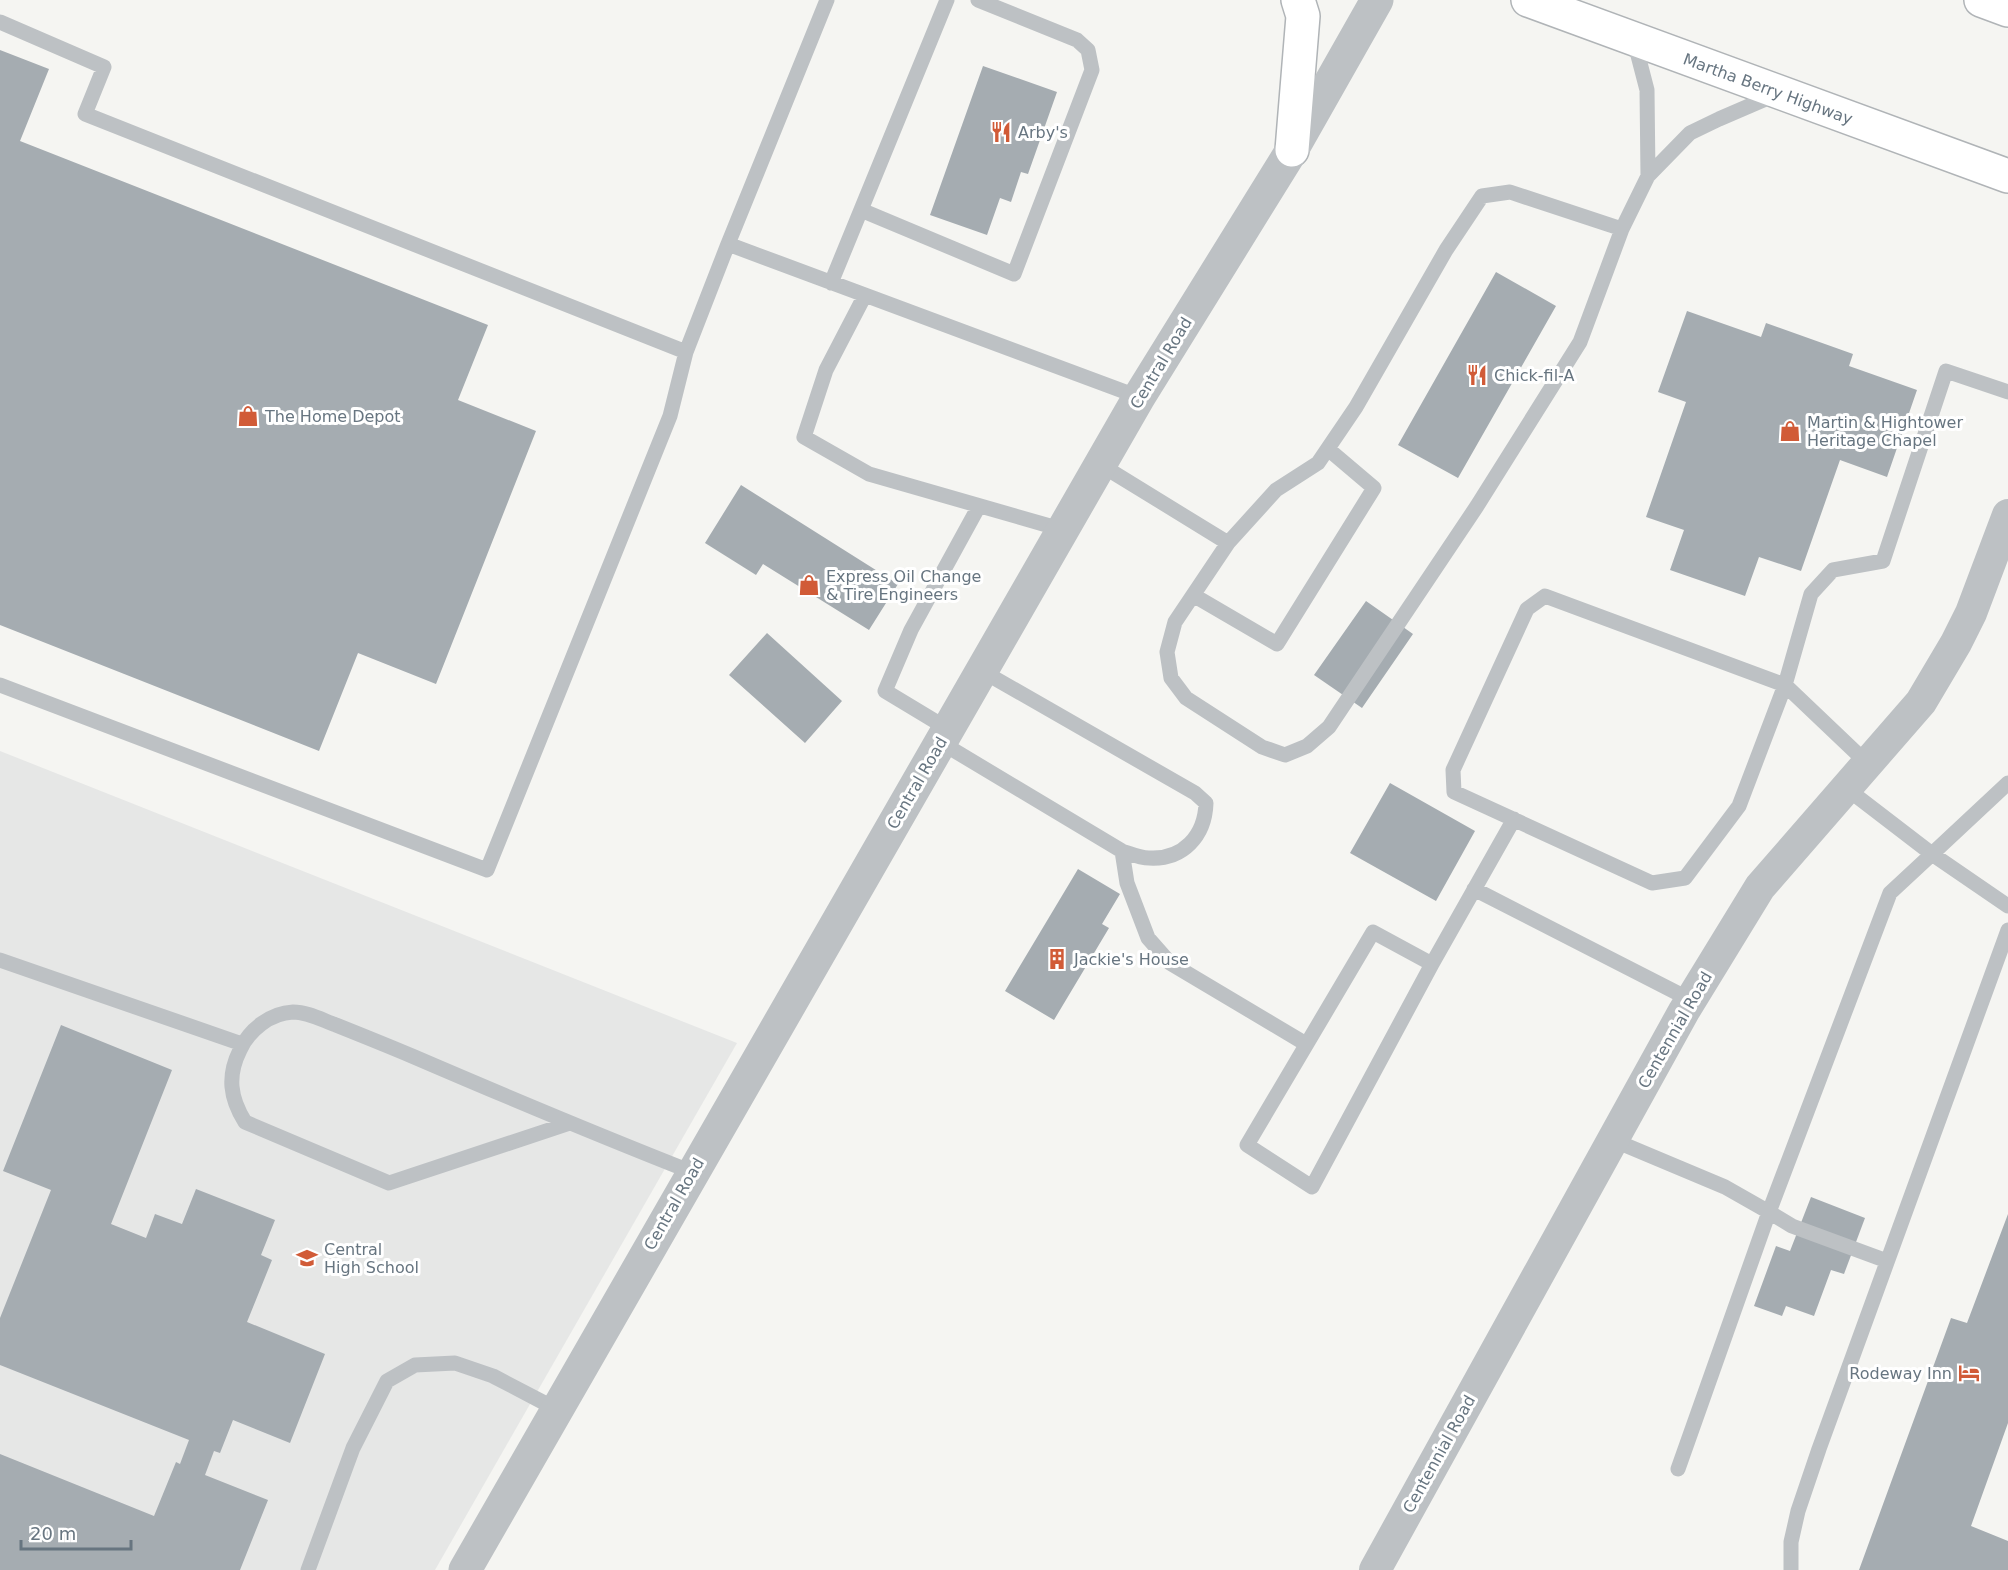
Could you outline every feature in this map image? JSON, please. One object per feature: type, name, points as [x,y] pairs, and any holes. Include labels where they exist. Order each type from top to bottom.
[{"type":"highway","points":[[1292,150],[1303,16],[1298,0]]},
{"type":"highway","name":"Martha Berry Highway","points":[[1528,0],[2008,176]]},
{"type":"highway","points":[[1982,0],[2008,10]]},
{"type":"street","name":"Central Road","points":[[465,1570],[1139,398],[1292,150],[1377,0]]},
{"type":"street","name":"Centennial Road","points":[[1375,1570],[1691,1000],[1760,887],[1921,702],[1956,643],[2002,548],[2008,515]]},
{"type":"lane","points":[[0,685],[487,870],[670,416],[686,352],[827,0]]},
{"type":"lane","points":[[831,283],[947,0]]},
{"type":"lane","points":[[861,210],[1014,274],[1092,70],[1088,50],[1077,40],[978,0]]},
{"type":"lane","points":[[0,22],[104,67],[85,114],[686,352]]},
{"type":"lane","points":[[1634,40],[1647,90],[1648,176]]},
{"type":"lane","points":[[1622,229],[1510,192],[1482,196],[1446,250],[1356,407],[1318,464],[1276,490],[1228,543],[1175,622],[1167,652],[1171,678],[1186,698],[1262,747],[1285,755],[1307,746],[1329,727],[1477,506],[1580,342],[1622,229],[1648,176],[1690,133],[1780,93]]},
{"type":"lane","points":[[728,244],[1139,398]]},
{"type":"lane","points":[[865,295],[826,370],[804,436],[869,474],[1064,530]]},
{"type":"lane","points":[[1868,764],[1785,685],[1545,596],[1527,609],[1453,770],[1454,792],[1652,883],[1685,878],[1739,807],[1785,685],[1811,594],[1833,570],[1883,561],[1946,372],[2008,392]]},
{"type":"lane","points":[[1193,595],[1277,644],[1374,489],[1328,449]]},
{"type":"lane","points":[[1101,465],[1228,543]]},
{"type":"lane","points":[[979,506],[911,630],[885,692],[944,736],[1122,851],[1149,858],[1174,855],[1194,841],[1206,820],[1206,803],[1196,793],[982,671]]},
{"type":"lane","points":[[1678,1469],[1769,1212],[1890,893],[2008,783]]},
{"type":"lane","points":[[1846,788],[1932,854],[2008,906]]},
{"type":"lane","points":[[1432,963],[1373,932],[1247,1145],[1312,1187],[1432,963],[1514,819]]},
{"type":"lane","points":[[1122,851],[1127,884],[1148,938],[1170,963],[1306,1044]]},
{"type":"lane","points":[[1474,888],[1691,1000]]},
{"type":"lane","points":[[1791,1570],[1791,1542],[1798,1511],[1819,1449],[2008,930]]},
{"type":"lane","points":[[0,960],[242,1044]]},
{"type":"lane","points":[[570,1123],[389,1183],[245,1122],[236,1107],[230,1083],[234,1063],[242,1044],[260,1024],[279,1014],[294,1012],[310,1015],[371,1038],[692,1172]]},
{"type":"lane","points":[[1613,1140],[1725,1187],[1792,1226],[1887,1261]]},
{"type":"lane","points":[[308,1570],[353,1448],[387,1381],[415,1365],[454,1363],[493,1376],[556,1409]]},
{"type":"shaded area","name":"Central High School","points":[[0,751],[737,1043],[435,1570],[0,1570]]},
{"type":"building","name":"The Home Depot","points":[[0,50],[49,69],[20,141],[488,325],[458,400],[536,431],[436,684],[358,653],[319,751],[0,625]]},
{"type":"building","name":"Arby's","points":[[983,66],[1057,92],[1028,174],[1021,172],[1011,202],[1000,198],[987,235],[930,215]]},
{"type":"building","name":"Chick-fil-A","points":[[1496,272],[1556,306],[1458,478],[1398,445]]},
{"type":"building","name":"Martin & Hightower Heritage Chapel","points":[[1687,311],[1761,337],[1766,323],[1853,354],[1849,366],[1917,390],[1887,477],[1840,460],[1801,571],[1759,557],[1745,596],[1670,570],[1684,530],[1646,517],[1686,402],[1658,392]]},
{"type":"building","points":[[741,485],[898,584],[869,630],[763,564],[756,575],[705,543]]},
{"type":"building","points":[[1366,601],[1413,634],[1362,708],[1314,675]]},
{"type":"building","points":[[767,633],[842,701],[805,743],[729,675]]},
{"type":"building","points":[[1390,783],[1475,831],[1436,901],[1350,853]]},
{"type":"building","name":"Jackie's House","points":[[1078,869],[1120,894],[1102,924],[1109,928],[1054,1020],[1005,991]]},
{"type":"building","points":[[61,1025],[172,1070],[111,1224],[146,1238],[155,1214],[182,1224],[196,1189],[275,1220],[261,1255],[272,1260],[247,1322],[325,1354],[290,1443],[233,1420],[220,1453],[214,1451],[205,1475],[268,1500],[240,1570],[0,1570],[0,1454],[154,1516],[176,1462],[180,1464],[189,1440],[0,1365],[0,1318],[51,1190],[3,1171]]},
{"type":"building","points":[[1811,1197],[1865,1218],[1844,1274],[1831,1270],[1814,1316],[1786,1306],[1782,1316],[1754,1306],[1776,1246],[1790,1251]]},
{"type":"building","name":"Rodeway Inn","points":[[2008,1214],[2008,1423],[1971,1526],[2008,1541],[2008,1570],[1859,1570],[1951,1318],[1967,1323]]},
{"type":"place","name":"Arby's","points":[[1001,132]]},
{"type":"place","name":"Chick-fil-A","points":[[1477,375]]},
{"type":"place","name":"The Home Depot","points":[[248,416]]},
{"type":"place","name":"Martin & Hightower Heritage Chapel","points":[[1790,431]]},
{"type":"place","name":"Express Oil Change & Tire Engineers","points":[[809,585]]},
{"type":"place","name":"Jackie's House","points":[[1057,959]]},
{"type":"place","name":"Central High School","points":[[307,1258]]},
{"type":"place","name":"Rodeway Inn","points":[[1969,1373]]}]
